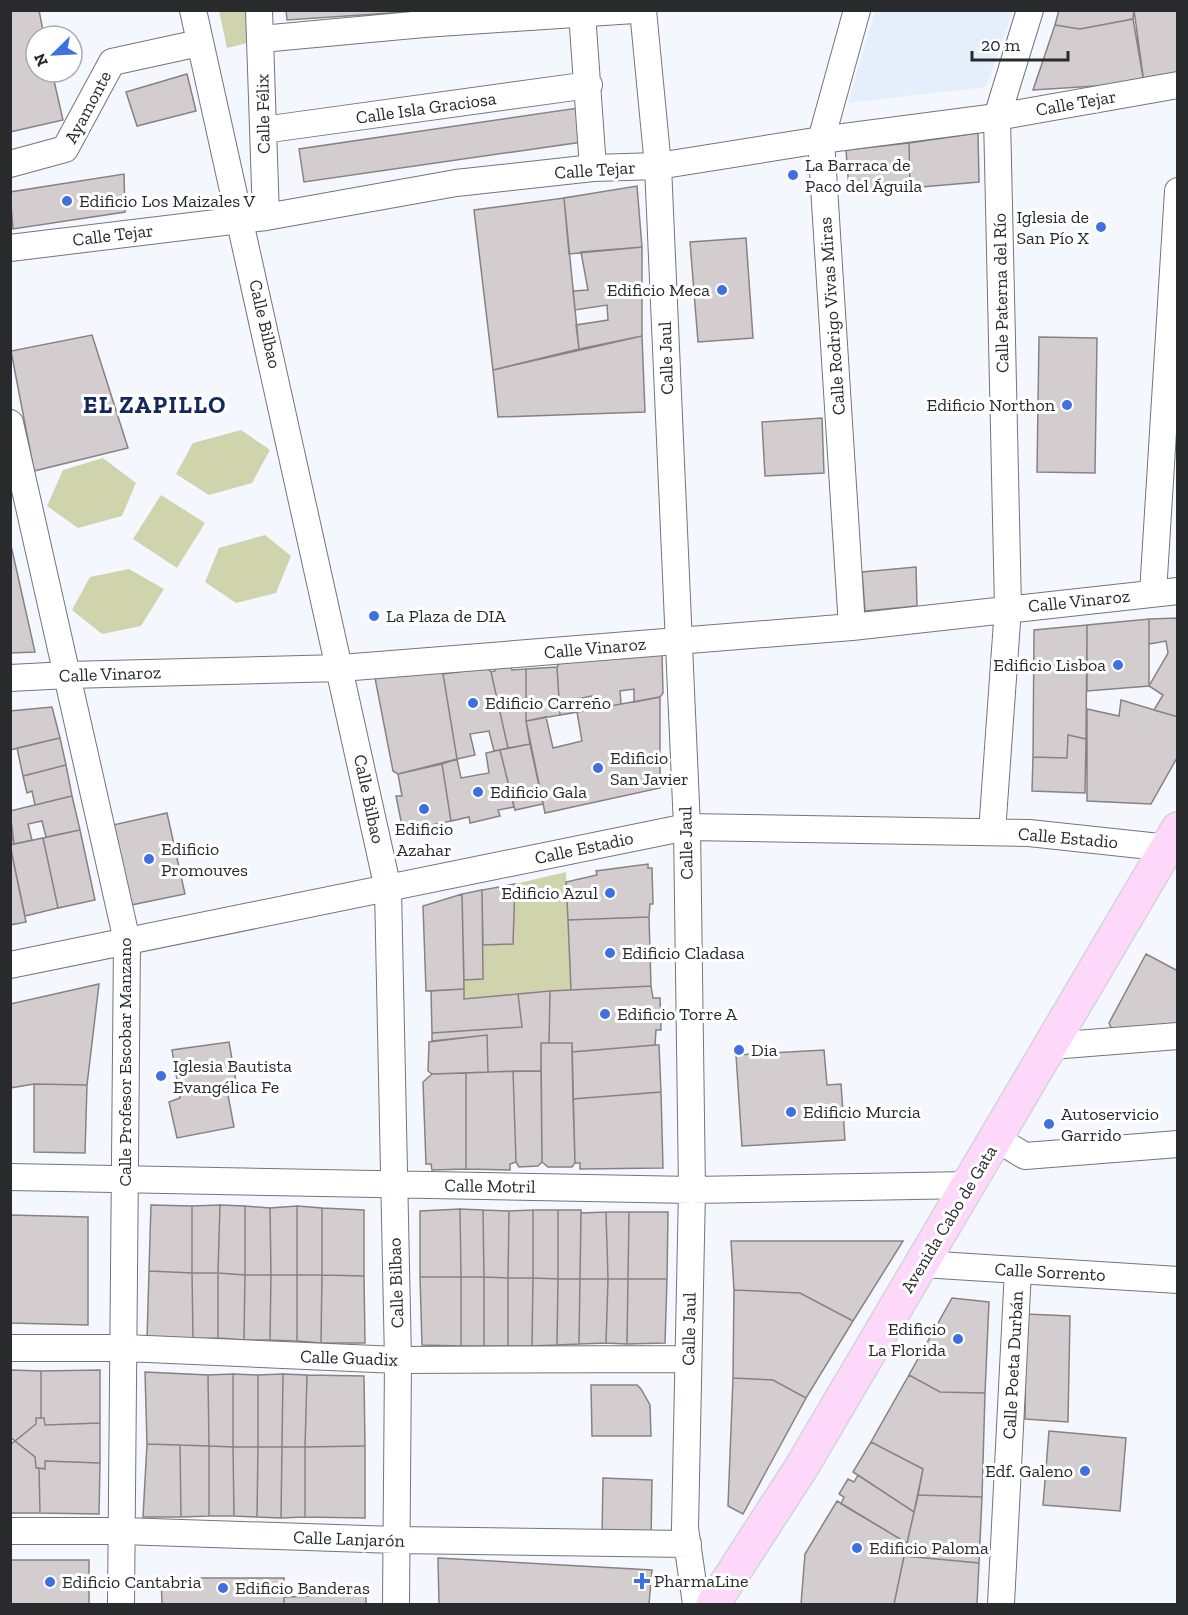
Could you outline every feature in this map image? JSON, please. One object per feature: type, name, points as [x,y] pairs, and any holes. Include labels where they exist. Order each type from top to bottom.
[{"type":"main road","name":"Avenida Cabo de Gata","points":[[713,1605],[773,1514],[1174,842]]},
{"type":"street","name":"Calle Bilbao","points":[[193,10],[199,43],[254,219],[341,668],[388,889],[398,1360],[396,1605]]},
{"type":"street","name":"Calle Félix","points":[[254,219],[263,130],[259,10]]},
{"type":"street","points":[[261,39],[423,17],[634,10]]},
{"type":"street","name":"Calle Jaul","points":[[643,10],[658,166],[687,827],[692,1190],[685,1528],[696,1605]]},
{"type":"street","name":"Calle Rodrigo Vivas Miras","points":[[852,627],[821,140],[857,10]]},
{"type":"street","name":"Calle Paterna del Río","points":[[992,832],[1008,609],[997,117],[1030,10]]},
{"type":"street","points":[[572,13],[589,85],[593,168]]},
{"type":"street","name":"Ayamonte","points":[[10,164],[65,149],[112,62],[199,43]]},
{"type":"street","name":"Calle Isla Graciosa","points":[[263,130],[589,85]]},
{"type":"street","name":"Calle Tejar","points":[[10,248],[254,219],[456,183],[593,168],[658,166],[821,140],[997,117],[1178,85]]},
{"type":"street","points":[[1165,592],[1178,191]]},
{"type":"street","name":"Calle Profesor Escobar Manzano","points":[[10,423],[127,941],[121,1605]]},
{"type":"street","name":"Calle Vinaroz","points":[[10,678],[341,668],[852,627],[1165,592]]},
{"type":"street","name":"Calle Estadio","points":[[10,965],[687,827],[1029,833],[1174,842]]},
{"type":"street","points":[[1051,1046],[1178,1036]]},
{"type":"street","points":[[997,1139],[1025,1156],[1178,1144]]},
{"type":"street","name":"Calle Motril","points":[[10,1177],[692,1190],[969,1185]]},
{"type":"street","name":"Calle Sorrento","points":[[922,1264],[1178,1280]]},
{"type":"street","name":"Calle Poeta Durbán","points":[[1001,1605],[1018,1269]]},
{"type":"street","name":"Calle Guadix","points":[[10,1348],[124,1348],[398,1360],[688,1359]]},
{"type":"street","name":"Calle Lanjarón","points":[[10,1531],[122,1531],[396,1540],[688,1544]]},
{"type":"shaded area","points":[[875,10],[1013,11],[986,87],[848,103]]},
{"type":"green space","points":[[219,11],[249,11],[252,42],[227,48]]},
{"type":"green space","points":[[241,430],[270,450],[252,483],[209,495],[176,474],[193,443]]},
{"type":"green space","points":[[103,458],[136,483],[122,516],[78,528],[47,506],[63,470]]},
{"type":"green space","points":[[161,495],[205,523],[177,568],[133,539]]},
{"type":"green space","points":[[265,535],[291,556],[276,593],[236,603],[205,582],[219,548]]},
{"type":"green space","points":[[129,569],[164,589],[141,626],[102,634],[72,610],[90,577]]},
{"type":"green space","points":[[566,872],[571,990],[464,999],[464,980],[483,979],[483,945],[513,944],[515,884]]},
{"type":"building","points":[[10,10],[39,10],[42,24],[24,24],[24,84],[55,84],[63,120],[10,132]]},
{"type":"building","points":[[286,10],[405,10],[406,12],[287,20]]},
{"type":"building","points":[[1059,10],[1134,10],[1133,19],[1080,29],[1055,25]]},
{"type":"building","points":[[1134,10],[1178,10],[1178,78],[1144,83]]},
{"type":"building","points":[[1133,19],[1144,83],[1033,90],[1055,25],[1080,29]]},
{"type":"building","points":[[187,74],[196,111],[137,126],[126,92]]},
{"type":"building","points":[[578,108],[582,142],[304,182],[299,149]]},
{"type":"building","points":[[978,133],[979,182],[910,188],[909,143]]},
{"type":"building","points":[[909,143],[910,188],[849,190],[846,150]]},
{"type":"building","name":"Edificio Los Maizales V","points":[[124,174],[125,212],[13,229],[10,192]]},
{"type":"building","points":[[637,186],[642,247],[569,254],[564,198]]},
{"type":"building","points":[[564,198],[579,349],[493,370],[474,210]]},
{"type":"building","name":"Edificio Meca","points":[[746,238],[753,338],[698,342],[690,242]]},
{"type":"building","points":[[642,247],[642,336],[579,349],[576,325],[608,320],[607,305],[575,310],[573,291],[588,290],[581,252]]},
{"type":"building","points":[[92,335],[128,448],[34,471],[11,351]]},
{"type":"building","points":[[642,336],[645,412],[498,417],[493,370]]},
{"type":"building","name":"Edificio Northon","points":[[1039,337],[1097,338],[1095,473],[1037,472]]},
{"type":"building","points":[[822,418],[824,473],[765,476],[762,422]]},
{"type":"building","points":[[10,541],[35,652],[10,653]]},
{"type":"building","points":[[916,567],[917,606],[865,611],[862,572]]},
{"type":"building","points":[[1178,618],[1178,717],[1154,710],[1163,695],[1149,686],[1168,653],[1166,641],[1149,644],[1149,619]]},
{"type":"building","name":"Edificio Lisboa","points":[[1149,619],[1149,686],[1087,691],[1087,625]]},
{"type":"building","points":[[1087,625],[1086,739],[1068,735],[1067,758],[1033,757],[1034,630]]},
{"type":"building","points":[[662,655],[663,693],[660,697],[634,702],[634,689],[620,691],[621,704],[591,710],[592,696],[577,699],[577,712],[560,715],[557,667],[560,662]]},
{"type":"building","points":[[511,666],[512,670],[526,669],[526,721],[530,744],[508,748],[491,672],[495,671],[495,667]]},
{"type":"building","points":[[557,667],[560,715],[526,721],[526,669]]},
{"type":"building","name":"Edificio Carreño","points":[[487,668],[491,672],[508,748],[494,751],[489,731],[470,734],[475,755],[457,759],[443,674]]},
{"type":"building","points":[[436,670],[443,674],[457,759],[398,774],[393,771],[375,678]]},
{"type":"building","name":"Edificio San Javier","points":[[660,697],[660,788],[545,813],[526,721],[546,717],[553,748],[582,741],[577,712]]},
{"type":"building","points":[[1121,700],[1178,717],[1178,756],[1151,804],[1087,801],[1087,709],[1119,716]]},
{"type":"building","points":[[52,707],[60,738],[10,750],[10,711]]},
{"type":"building","points":[[1068,735],[1086,739],[1085,793],[1032,791],[1033,757],[1067,758]]},
{"type":"building","points":[[60,738],[66,765],[23,776],[17,748]]},
{"type":"building","points":[[530,744],[543,804],[515,810],[500,750]]},
{"type":"building","name":"Edificio Gala","points":[[500,750],[514,807],[498,810],[500,816],[470,823],[469,817],[451,821],[442,764],[457,759],[461,778],[489,773],[486,753]]},
{"type":"building","name":"Edificio Azahar","points":[[442,764],[451,821],[403,831],[396,796],[402,796],[398,774]]},
{"type":"building","points":[[66,765],[72,796],[35,805],[32,791],[27,793],[23,776]]},
{"type":"building","points":[[72,796],[80,830],[46,837],[42,821],[28,824],[32,840],[14,844],[10,811]]},
{"type":"building","name":"Edificio Promouves","points":[[167,813],[185,894],[131,905],[113,825]]},
{"type":"building","points":[[10,826],[14,844],[10,845]]},
{"type":"building","points":[[80,830],[95,900],[58,908],[43,838]]},
{"type":"building","points":[[43,838],[58,908],[25,916],[10,845]]},
{"type":"building","points":[[10,851],[26,922],[10,925]]},
{"type":"building","name":"Edificio Azul","points":[[648,864],[648,868],[652,868],[653,904],[650,904],[649,917],[568,920],[566,882],[597,875],[596,871]]},
{"type":"building","points":[[515,884],[513,944],[483,945],[482,890]]},
{"type":"building","points":[[482,890],[483,979],[464,980],[462,894]]},
{"type":"building","points":[[462,894],[464,989],[426,991],[423,906]]},
{"type":"building","name":"Edificio Cladasa","points":[[649,917],[651,986],[571,990],[568,920]]},
{"type":"building","points":[[1146,954],[1178,971],[1178,1027],[1112,1030],[1109,1023]]},
{"type":"building","points":[[99,984],[87,1085],[34,1084],[10,1088],[10,1004]]},
{"type":"building","name":"Edificio Torre A","points":[[651,986],[653,998],[660,998],[661,1030],[656,1030],[655,1045],[572,1052],[572,1043],[549,1043],[550,991]]},
{"type":"building","points":[[464,989],[464,999],[518,994],[522,1027],[432,1033],[431,991]]},
{"type":"building","points":[[550,991],[549,1043],[541,1043],[541,1071],[488,1072],[487,1035],[432,1041],[432,1033],[522,1027],[518,994]]},
{"type":"building","points":[[487,1035],[488,1072],[432,1074],[428,1071],[429,1042]]},
{"type":"building","points":[[229,1042],[238,1093],[228,1095],[234,1127],[177,1138],[169,1102],[180,1098],[172,1050]]},
{"type":"building","points":[[541,1043],[572,1043],[575,1163],[572,1167],[548,1167],[542,1162]]},
{"type":"building","points":[[659,1045],[661,1092],[573,1099],[572,1052]]},
{"type":"building","name":"Edificio Murcia","points":[[824,1050],[827,1085],[841,1084],[845,1140],[742,1146],[736,1055]]},
{"type":"building","points":[[513,1071],[541,1071],[542,1162],[538,1166],[519,1167],[516,1162]]},
{"type":"building","points":[[513,1071],[516,1162],[510,1164],[510,1170],[466,1169],[466,1073]]},
{"type":"building","points":[[466,1073],[466,1169],[432,1170],[431,1164],[426,1164],[423,1082],[432,1074]]},
{"type":"building","points":[[34,1084],[87,1085],[85,1153],[34,1152]]},
{"type":"building","points":[[661,1092],[663,1168],[580,1169],[580,1163],[575,1163],[573,1099]]},
{"type":"building","points":[[151,1205],[192,1206],[192,1273],[149,1271]]},
{"type":"building","points":[[220,1205],[245,1206],[245,1275],[218,1273]]},
{"type":"building","points":[[220,1205],[218,1273],[192,1273],[192,1206]]},
{"type":"building","points":[[245,1206],[270,1208],[271,1275],[245,1275]]},
{"type":"building","points":[[297,1206],[322,1208],[322,1275],[297,1275]]},
{"type":"building","points":[[297,1206],[297,1275],[271,1275],[270,1208]]},
{"type":"building","points":[[322,1208],[364,1210],[364,1276],[322,1275]]},
{"type":"building","points":[[460,1209],[461,1277],[420,1277],[420,1211]]},
{"type":"building","points":[[460,1209],[483,1210],[484,1277],[461,1277]]},
{"type":"building","points":[[483,1210],[509,1211],[508,1278],[484,1277]]},
{"type":"building","points":[[533,1210],[533,1278],[508,1278],[509,1211]]},
{"type":"building","points":[[533,1210],[558,1210],[558,1279],[533,1278]]},
{"type":"building","points":[[558,1210],[581,1210],[580,1279],[558,1279]]},
{"type":"building","points":[[606,1212],[608,1279],[580,1279],[581,1213]]},
{"type":"building","points":[[606,1212],[629,1212],[628,1279],[608,1279]]},
{"type":"building","points":[[629,1212],[668,1212],[667,1279],[628,1279]]},
{"type":"building","points":[[10,1215],[88,1217],[88,1325],[10,1323]]},
{"type":"building","points":[[731,1241],[903,1241],[853,1321],[800,1293],[734,1290]]},
{"type":"building","points":[[149,1271],[192,1273],[193,1339],[147,1339]]},
{"type":"building","points":[[192,1273],[218,1273],[218,1338],[193,1339]]},
{"type":"building","points":[[218,1273],[245,1275],[244,1340],[218,1338]]},
{"type":"building","points":[[245,1275],[271,1275],[270,1340],[244,1340]]},
{"type":"building","points":[[271,1275],[297,1275],[297,1341],[270,1340]]},
{"type":"building","points":[[297,1275],[322,1275],[321,1343],[297,1341]]},
{"type":"building","points":[[322,1275],[364,1276],[365,1343],[321,1343]]},
{"type":"building","points":[[420,1277],[461,1277],[461,1346],[422,1345]]},
{"type":"building","points":[[461,1277],[484,1277],[484,1346],[461,1346]]},
{"type":"building","points":[[484,1277],[508,1278],[508,1346],[484,1346]]},
{"type":"building","points":[[508,1278],[533,1278],[532,1346],[508,1346]]},
{"type":"building","points":[[533,1278],[558,1279],[557,1345],[532,1346]]},
{"type":"building","points":[[558,1279],[580,1279],[579,1344],[557,1345]]},
{"type":"building","points":[[580,1279],[608,1279],[606,1343],[579,1344]]},
{"type":"building","points":[[608,1279],[628,1279],[627,1344],[606,1343]]},
{"type":"building","points":[[628,1279],[667,1279],[665,1343],[627,1344]]},
{"type":"building","points":[[734,1290],[800,1293],[853,1321],[806,1398],[773,1380],[733,1378]]},
{"type":"building","name":"Edificio La Florida","points":[[952,1298],[989,1302],[985,1393],[940,1392],[909,1375]]},
{"type":"building","points":[[1026,1314],[1070,1316],[1068,1422],[1025,1419]]},
{"type":"building","points":[[10,1370],[41,1371],[41,1418],[36,1418],[36,1424],[15,1441],[10,1437]]},
{"type":"building","points":[[100,1370],[100,1423],[45,1425],[44,1418],[41,1418],[41,1371]]},
{"type":"building","points":[[145,1372],[208,1375],[209,1446],[147,1444]]},
{"type":"building","points":[[233,1374],[233,1447],[209,1446],[208,1375]]},
{"type":"building","points":[[233,1374],[258,1375],[258,1447],[233,1447]]},
{"type":"building","points":[[283,1374],[282,1447],[258,1447],[258,1375]]},
{"type":"building","points":[[283,1374],[307,1375],[305,1447],[282,1447]]},
{"type":"building","points":[[307,1375],[364,1376],[365,1446],[305,1447]]},
{"type":"building","points":[[909,1375],[940,1392],[985,1393],[982,1497],[918,1495],[923,1469],[871,1442]]},
{"type":"building","points":[[733,1378],[773,1380],[806,1398],[743,1514],[728,1506]]},
{"type":"building","points":[[591,1385],[637,1385],[650,1405],[651,1436],[592,1436]]},
{"type":"building","points":[[36,1418],[44,1418],[45,1425],[100,1423],[100,1463],[45,1461],[45,1469],[36,1468],[35,1457],[15,1441],[36,1424]]},
{"type":"building","name":"Edf. Galeno","points":[[1049,1431],[1126,1438],[1120,1511],[1043,1505]]},
{"type":"building","points":[[15,1441],[35,1457],[36,1468],[39,1468],[40,1513],[10,1513],[10,1445]]},
{"type":"building","points":[[871,1442],[923,1469],[914,1512],[853,1472]]},
{"type":"building","points":[[147,1444],[180,1445],[181,1517],[143,1517]]},
{"type":"building","points":[[180,1445],[209,1446],[209,1516],[181,1517]]},
{"type":"building","points":[[209,1446],[233,1447],[234,1516],[209,1516]]},
{"type":"building","points":[[365,1446],[365,1518],[305,1517],[305,1447]]},
{"type":"building","points":[[233,1447],[258,1447],[257,1517],[234,1516]]},
{"type":"building","points":[[258,1447],[282,1447],[281,1518],[257,1517]]},
{"type":"building","points":[[282,1447],[305,1447],[305,1517],[281,1518]]},
{"type":"building","points":[[45,1461],[100,1463],[99,1514],[40,1513],[39,1468],[45,1469]]},
{"type":"building","points":[[858,1475],[914,1512],[907,1543],[841,1504],[844,1497],[839,1494],[848,1479],[854,1482]]},
{"type":"building","points":[[603,1478],[652,1480],[651,1540],[602,1539]]},
{"type":"building","points":[[918,1495],[982,1497],[979,1563],[904,1556]]},
{"type":"building","name":"Edificio Paloma","points":[[837,1501],[907,1543],[894,1604],[801,1604],[805,1554]]},
{"type":"building","points":[[904,1556],[979,1563],[977,1604],[894,1604]]},
{"type":"building","points":[[438,1558],[652,1570],[649,1604],[439,1604]]},
{"type":"building","name":"Edificio Cantabria","points":[[10,1560],[89,1560],[89,1604],[10,1604]]},
{"type":"building","name":"Edificio Banderas","points":[[161,1578],[284,1578],[284,1604],[162,1604]]},
{"type":"building","points":[[366,1595],[366,1604],[284,1604],[284,1597]]},
{"type":"place","name":"La Barraca de Paco del Águila","points":[[793,175]]},
{"type":"place","name":"Edificio Los Maizales V","points":[[67,201]]},
{"type":"place","name":"Iglesia de San Pío X","points":[[1101,227]]},
{"type":"place","name":"Edificio Meca","points":[[722,290]]},
{"type":"place","name":"Edificio Northon","points":[[1067,405]]},
{"type":"place","name":"La Plaza de DIA","points":[[374,616]]},
{"type":"place","name":"Edificio Lisboa","points":[[1118,665]]},
{"type":"place","name":"Edificio Carreño","points":[[473,703]]},
{"type":"place","name":"Edificio San Javier","points":[[598,768]]},
{"type":"place","name":"Edificio Gala","points":[[478,792]]},
{"type":"place","name":"Edificio Azahar","points":[[424,809]]},
{"type":"place","name":"Edificio Promouves","points":[[149,859]]},
{"type":"place","name":"Edificio Azul","points":[[610,893]]},
{"type":"place","name":"Edificio Cladasa","points":[[610,953]]},
{"type":"place","name":"Edificio Torre A","points":[[605,1014]]},
{"type":"place","name":"Dia","points":[[739,1050]]},
{"type":"place","name":"Iglesia Bautista Evangélica Fe","points":[[161,1076]]},
{"type":"place","name":"Edificio Murcia","points":[[791,1112]]},
{"type":"place","name":"Autoservicio Garrido","points":[[1049,1124]]},
{"type":"place","name":"Edificio La Florida","points":[[958,1339]]},
{"type":"place","name":"Edf. Galeno","points":[[1085,1471]]},
{"type":"place","name":"Edificio Paloma","points":[[857,1548]]},
{"type":"place","name":"PharmaLine","points":[[642,1581]]},
{"type":"place","name":"Edificio Cantabria","points":[[50,1582]]},
{"type":"place","name":"Edificio Banderas","points":[[223,1588]]},
{"type":"district","name":"EL ZAPILLO","points":[[155,404]]}]
